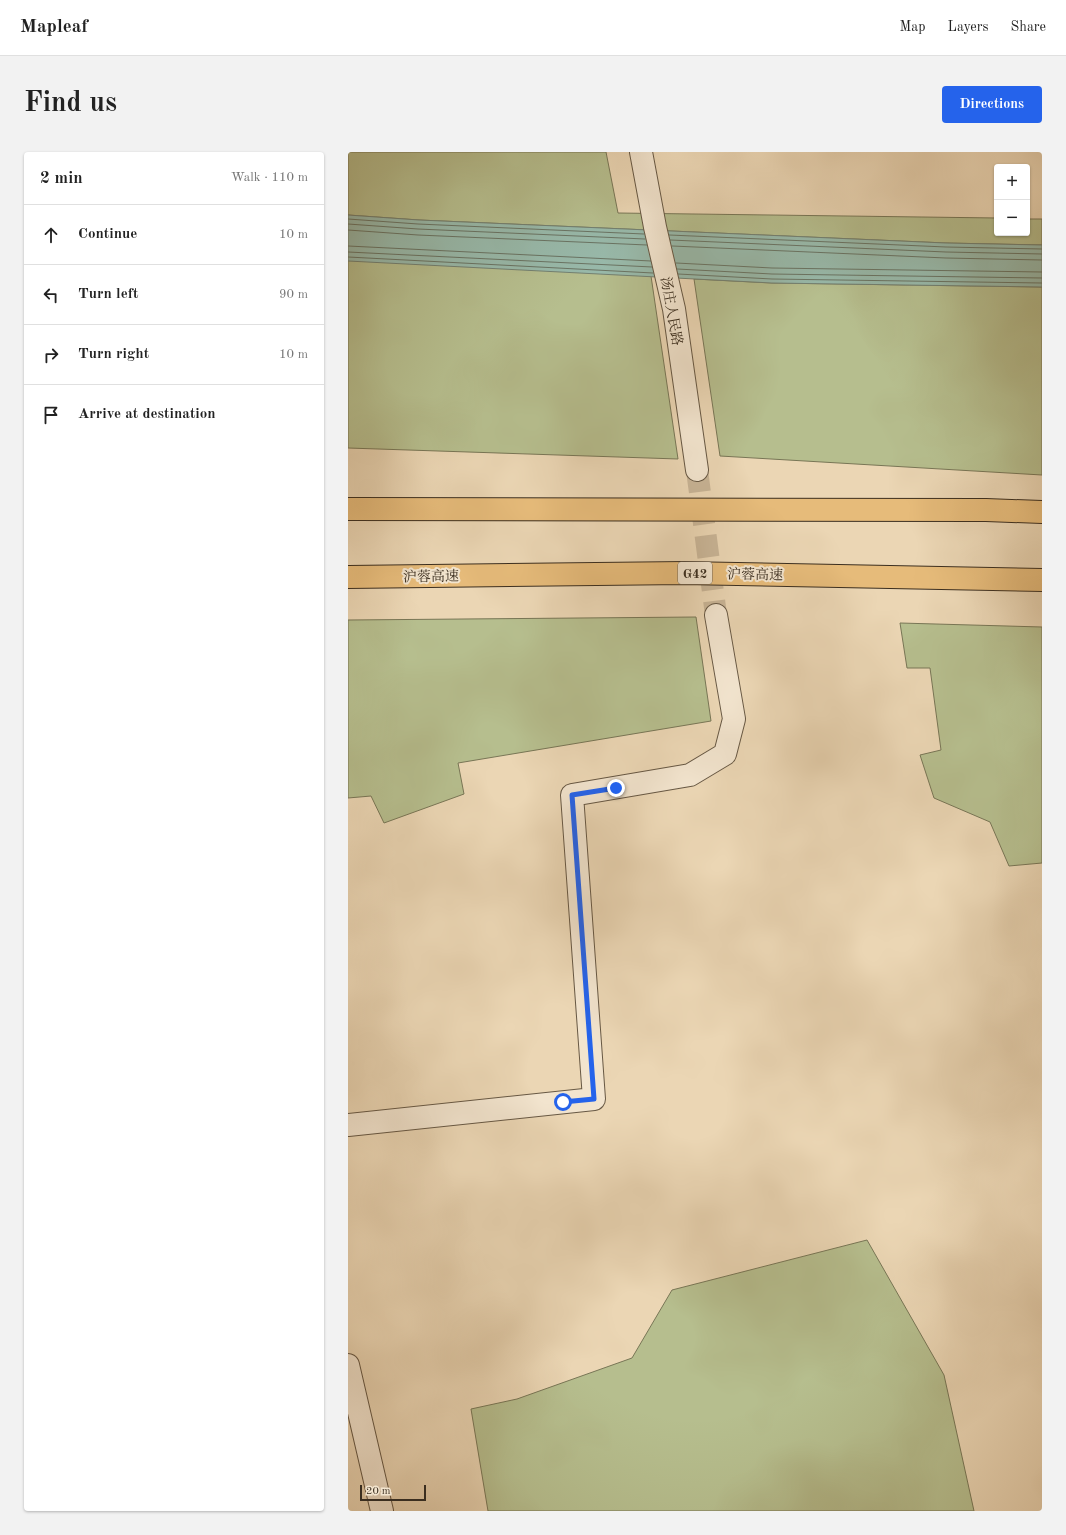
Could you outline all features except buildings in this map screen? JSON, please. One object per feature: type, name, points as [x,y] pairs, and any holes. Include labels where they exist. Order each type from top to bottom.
[{"type":"highway","points":[[348,509],[986,510],[1042,512]]},
{"type":"highway","name":"沪蓉高速","points":[[348,577],[684,572],[1042,580]]},
{"type":"street","name":"汤庄人民路","points":[[641,152],[655,227],[674,309],[697,470]]},
{"type":"street","points":[[348,1125],[594,1099],[572,795],[690,775],[725,754],[734,719],[716,615]]},
{"type":"street","points":[[348,1365],[382,1511]]},
{"type":"green space","points":[[348,152],[606,152],[618,213],[994,218],[994,236],[1030,236],[1030,219],[1042,219],[1042,245],[946,243],[419,220],[348,215]]},
{"type":"green space","points":[[348,259],[651,276],[678,459],[348,448]]},
{"type":"green space","points":[[694,279],[772,283],[1042,287],[1042,475],[720,456]]},
{"type":"green space","points":[[696,617],[711,721],[458,763],[464,794],[384,823],[371,796],[348,798],[348,620]]},
{"type":"green space","points":[[900,623],[1042,627],[1042,863],[1009,866],[990,822],[934,798],[920,755],[941,750],[930,668],[907,668]]},
{"type":"green space","points":[[867,1240],[944,1375],[974,1511],[488,1511],[471,1409],[517,1399],[632,1358],[672,1290]]},
{"type":"water","points":[[348,215],[419,220],[946,243],[1042,245],[1042,287],[772,283],[348,261]]},
{"type":"tunnel","points":[[697,470],[716,615]]},
{"type":"route","points":[[563,1102],[594,1099],[572,795],[616,788]]}]
